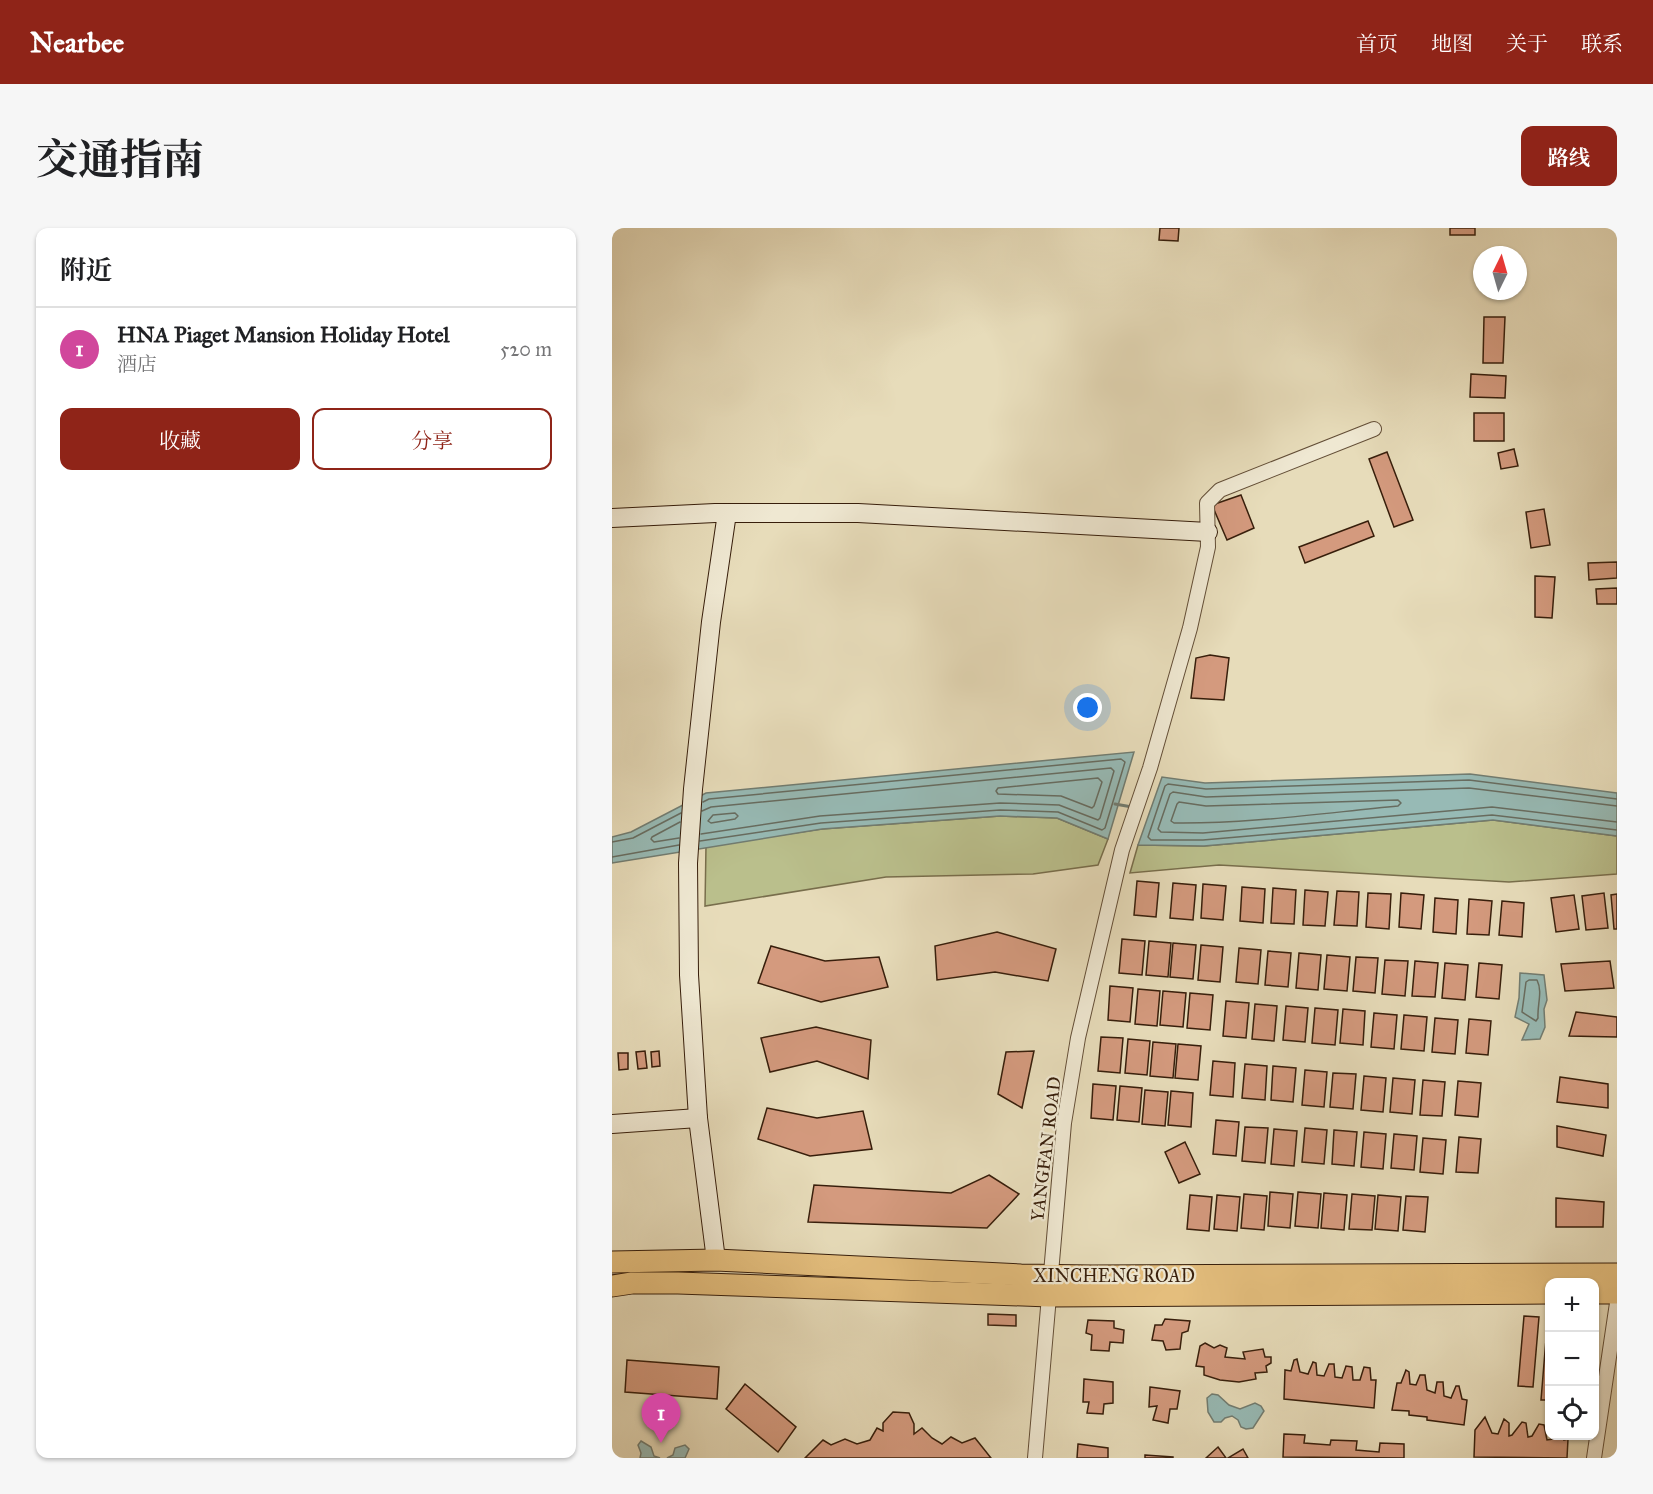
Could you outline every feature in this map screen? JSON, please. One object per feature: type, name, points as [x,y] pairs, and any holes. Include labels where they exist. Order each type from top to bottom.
[{"type":"main road","name":"XINCHENG ROAD","points":[[612,1262],[716,1260],[1051,1275],[1617,1274]]},
{"type":"main road","name":"XINCHENG ROAD","points":[[612,1286],[678,1283],[1049,1296],[1545,1293]]},
{"type":"main road","points":[[1599,1293],[1617,1293]]},
{"type":"street","name":"YANGFAN ROAD","points":[[1035,1458],[1065,1123],[1078,1038],[1122,850],[1150,768],[1190,628],[1208,547],[1207,503],[1220,490],[1374,429]]},
{"type":"street","points":[[612,518],[727,513],[858,513],[1208,532]]},
{"type":"street","points":[[716,1260],[698,1118],[689,975],[688,863],[693,789],[711,622],[727,513]]},
{"type":"street","points":[[612,1124],[698,1118]]},
{"type":"street","points":[[1594,1458],[1617,1303]]},
{"type":"green space","points":[[1000,816],[1057,818],[1108,839],[1098,865],[1033,874],[886,877],[705,906],[706,846],[822,829]]},
{"type":"green space","points":[[1493,820],[1617,836],[1617,874],[1509,882],[1219,865],[1130,873],[1138,845],[1204,846]]},
{"type":"water","points":[[1134,752],[1108,839],[1057,818],[1000,816],[822,829],[612,863],[612,837],[631,832],[706,793]]},
{"type":"water","points":[[1470,774],[1617,793],[1617,836],[1493,820],[1204,846],[1138,845],[1162,777],[1205,783]]},
{"type":"water","points":[[1520,973],[1544,975],[1547,1000],[1544,1009],[1545,1027],[1540,1039],[1522,1040],[1529,1024],[1515,1017],[1519,998]]},
{"type":"water","points":[[1212,1394],[1218,1395],[1229,1405],[1240,1409],[1255,1403],[1264,1411],[1253,1428],[1241,1427],[1238,1420],[1232,1416],[1221,1422],[1214,1422],[1208,1412],[1207,1398]]},
{"type":"water","points":[[641,1441],[651,1447],[654,1456],[660,1458],[640,1458],[638,1445]]},
{"type":"water","points":[[685,1445],[689,1449],[685,1458],[667,1458],[673,1455],[675,1448]]},
{"type":"building","points":[[1160,228],[1179,228],[1178,241],[1159,240]]},
{"type":"building","points":[[1450,228],[1475,228],[1475,235],[1450,235]]},
{"type":"building","points":[[1484,317],[1505,317],[1503,363],[1483,363]]},
{"type":"building","points":[[1471,374],[1506,376],[1505,398],[1470,397]]},
{"type":"building","points":[[1474,413],[1504,413],[1504,441],[1474,441]]},
{"type":"building","points":[[1514,449],[1518,466],[1501,469],[1498,453]]},
{"type":"building","points":[[1387,452],[1413,520],[1394,527],[1369,459]]},
{"type":"building","points":[[1241,495],[1254,528],[1227,540],[1212,505]]},
{"type":"building","points":[[1544,509],[1550,545],[1531,548],[1526,512]]},
{"type":"building","points":[[1368,521],[1374,536],[1305,563],[1299,547]]},
{"type":"building","points":[[1617,562],[1617,578],[1589,580],[1588,563]]},
{"type":"building","points":[[1535,576],[1555,577],[1552,618],[1535,617]]},
{"type":"building","points":[[1617,588],[1617,604],[1597,604],[1596,589]]},
{"type":"building","points":[[1210,655],[1229,658],[1224,700],[1191,698],[1196,658]]},
{"type":"building","points":[[1137,881],[1159,883],[1156,917],[1134,915]]},
{"type":"building","points":[[1173,883],[1196,885],[1193,920],[1170,918]]},
{"type":"building","points":[[1203,884],[1226,886],[1223,920],[1201,918]]},
{"type":"building","points":[[1242,887],[1265,889],[1263,923],[1240,921]]},
{"type":"building","points":[[1273,888],[1296,890],[1294,924],[1271,923]]},
{"type":"building","points":[[1305,890],[1328,892],[1325,926],[1303,925]]},
{"type":"building","points":[[1337,891],[1359,892],[1357,926],[1334,925]]},
{"type":"building","points":[[1368,893],[1391,894],[1389,929],[1366,927]]},
{"type":"building","points":[[1401,893],[1424,895],[1421,929],[1399,927]]},
{"type":"building","points":[[1604,893],[1608,928],[1586,930],[1582,896]]},
{"type":"building","points":[[1617,894],[1617,929],[1614,929],[1611,895]]},
{"type":"building","points":[[1574,895],[1579,929],[1556,932],[1551,898]]},
{"type":"building","points":[[1435,898],[1458,900],[1456,934],[1433,932]]},
{"type":"building","points":[[1469,899],[1492,901],[1489,935],[1467,934]]},
{"type":"building","points":[[1502,901],[1524,903],[1522,937],[1499,935]]},
{"type":"building","points":[[997,932],[1056,949],[1048,981],[995,972],[937,980],[935,946]]},
{"type":"building","points":[[1122,939],[1145,941],[1142,975],[1119,973]]},
{"type":"building","points":[[1149,941],[1171,943],[1168,977],[1146,975]]},
{"type":"building","points":[[1173,943],[1196,945],[1193,979],[1170,977]]},
{"type":"building","points":[[1201,945],[1223,947],[1220,982],[1198,980]]},
{"type":"building","points":[[771,946],[825,961],[879,957],[888,987],[821,1002],[758,983]]},
{"type":"building","points":[[1239,948],[1261,950],[1258,984],[1236,982]]},
{"type":"building","points":[[1268,951],[1291,953],[1288,987],[1265,985]]},
{"type":"building","points":[[1299,953],[1321,955],[1318,990],[1296,988]]},
{"type":"building","points":[[1327,955],[1350,957],[1347,991],[1324,989]]},
{"type":"building","points":[[1356,957],[1378,958],[1375,993],[1353,991]]},
{"type":"building","points":[[1385,960],[1408,961],[1405,996],[1382,994]]},
{"type":"building","points":[[1415,961],[1438,963],[1435,997],[1412,996]]},
{"type":"building","points":[[1610,961],[1614,988],[1565,991],[1561,964]]},
{"type":"building","points":[[1445,963],[1468,965],[1465,1000],[1442,998]]},
{"type":"building","points":[[1479,963],[1502,965],[1499,999],[1476,997]]},
{"type":"building","points":[[1110,986],[1133,988],[1130,1022],[1108,1020]]},
{"type":"building","points":[[1138,989],[1160,991],[1157,1026],[1135,1024]]},
{"type":"building","points":[[1163,991],[1186,993],[1183,1027],[1160,1025]]},
{"type":"building","points":[[1190,993],[1213,995],[1210,1030],[1187,1028]]},
{"type":"building","points":[[1226,1001],[1249,1003],[1246,1038],[1223,1036]]},
{"type":"building","points":[[1255,1004],[1277,1006],[1274,1041],[1252,1039]]},
{"type":"building","points":[[1286,1006],[1308,1008],[1305,1042],[1283,1040]]},
{"type":"building","points":[[1315,1008],[1338,1010],[1335,1045],[1312,1043]]},
{"type":"building","points":[[1343,1009],[1365,1011],[1363,1045],[1340,1043]]},
{"type":"building","points":[[1576,1012],[1617,1017],[1617,1037],[1569,1036]]},
{"type":"building","points":[[1374,1013],[1397,1015],[1394,1049],[1371,1047]]},
{"type":"building","points":[[1404,1015],[1427,1017],[1424,1051],[1401,1049]]},
{"type":"building","points":[[1435,1018],[1458,1020],[1455,1054],[1432,1052]]},
{"type":"building","points":[[1469,1019],[1491,1021],[1488,1055],[1466,1053]]},
{"type":"building","points":[[816,1027],[871,1040],[868,1079],[817,1061],[770,1072],[761,1038]]},
{"type":"building","points":[[1101,1037],[1123,1038],[1120,1073],[1098,1071]]},
{"type":"building","points":[[1128,1039],[1150,1041],[1147,1075],[1125,1073]]},
{"type":"building","points":[[1153,1042],[1176,1044],[1173,1078],[1150,1076]]},
{"type":"building","points":[[1178,1044],[1201,1046],[1198,1080],[1175,1078]]},
{"type":"building","points":[[645,1051],[647,1068],[638,1069],[636,1052]]},
{"type":"building","points":[[659,1051],[660,1066],[652,1067],[651,1052]]},
{"type":"building","points":[[1034,1051],[1022,1108],[998,1094],[1006,1052]]},
{"type":"building","points":[[618,1053],[628,1053],[628,1069],[619,1070]]},
{"type":"building","points":[[1213,1061],[1235,1063],[1233,1097],[1210,1095]]},
{"type":"building","points":[[1245,1064],[1267,1066],[1265,1100],[1242,1098]]},
{"type":"building","points":[[1273,1066],[1296,1068],[1293,1102],[1271,1100]]},
{"type":"building","points":[[1305,1070],[1327,1072],[1324,1107],[1302,1105]]},
{"type":"building","points":[[1333,1073],[1356,1074],[1353,1109],[1330,1107]]},
{"type":"building","points":[[1364,1076],[1386,1078],[1383,1112],[1361,1110]]},
{"type":"building","points":[[1560,1077],[1608,1084],[1608,1108],[1557,1102]]},
{"type":"building","points":[[1393,1078],[1415,1080],[1412,1114],[1390,1112]]},
{"type":"building","points":[[1423,1080],[1445,1082],[1442,1116],[1420,1115]]},
{"type":"building","points":[[1458,1081],[1481,1083],[1478,1117],[1455,1115]]},
{"type":"building","points":[[1093,1084],[1116,1086],[1113,1120],[1091,1118]]},
{"type":"building","points":[[1120,1086],[1142,1088],[1139,1122],[1117,1120]]},
{"type":"building","points":[[1145,1090],[1168,1092],[1165,1126],[1142,1124]]},
{"type":"building","points":[[1171,1091],[1193,1093],[1191,1127],[1168,1125]]},
{"type":"building","points":[[767,1108],[817,1118],[863,1111],[872,1149],[810,1156],[758,1139]]},
{"type":"building","points":[[1216,1120],[1239,1122],[1236,1156],[1213,1154]]},
{"type":"building","points":[[1557,1126],[1606,1135],[1603,1156],[1557,1147]]},
{"type":"building","points":[[1245,1127],[1268,1128],[1265,1163],[1242,1161]]},
{"type":"building","points":[[1305,1128],[1327,1130],[1324,1164],[1302,1162]]},
{"type":"building","points":[[1274,1129],[1297,1131],[1294,1166],[1271,1164]]},
{"type":"building","points":[[1334,1130],[1357,1132],[1354,1166],[1332,1164]]},
{"type":"building","points":[[1364,1132],[1386,1134],[1383,1169],[1361,1167]]},
{"type":"building","points":[[1394,1134],[1417,1136],[1414,1170],[1391,1168]]},
{"type":"building","points":[[1459,1137],[1481,1139],[1478,1173],[1456,1172]]},
{"type":"building","points":[[1423,1138],[1446,1140],[1443,1174],[1420,1172]]},
{"type":"building","points":[[1185,1142],[1200,1174],[1179,1183],[1165,1152]]},
{"type":"building","points":[[989,1175],[1019,1194],[987,1228],[808,1222],[814,1185],[951,1193]]},
{"type":"building","points":[[1270,1192],[1293,1194],[1290,1228],[1268,1226]]},
{"type":"building","points":[[1298,1192],[1321,1194],[1318,1228],[1295,1226]]},
{"type":"building","points":[[1324,1193],[1347,1195],[1344,1230],[1321,1228]]},
{"type":"building","points":[[1244,1194],[1267,1196],[1264,1230],[1241,1228]]},
{"type":"building","points":[[1352,1194],[1375,1196],[1372,1230],[1349,1229]]},
{"type":"building","points":[[1190,1195],[1212,1197],[1209,1231],[1187,1229]]},
{"type":"building","points":[[1217,1195],[1240,1197],[1237,1231],[1214,1229]]},
{"type":"building","points":[[1378,1195],[1401,1197],[1398,1231],[1375,1229]]},
{"type":"building","points":[[1406,1196],[1428,1197],[1425,1232],[1403,1230]]},
{"type":"building","points":[[1556,1198],[1604,1202],[1603,1227],[1556,1227]]},
{"type":"building","points":[[988,1314],[1016,1315],[1016,1326],[988,1325]]},
{"type":"building","points":[[1524,1316],[1539,1317],[1533,1387],[1518,1386]]},
{"type":"building","points":[[1165,1319],[1190,1321],[1188,1331],[1182,1333],[1180,1349],[1166,1350],[1163,1341],[1152,1340],[1155,1325],[1162,1325]]},
{"type":"building","points":[[1088,1320],[1114,1321],[1114,1328],[1124,1330],[1123,1343],[1110,1342],[1109,1351],[1091,1350],[1092,1335],[1086,1333]]},
{"type":"building","points":[[1205,1343],[1214,1348],[1220,1345],[1227,1348],[1225,1357],[1245,1359],[1243,1352],[1263,1349],[1265,1357],[1271,1357],[1271,1363],[1266,1366],[1267,1372],[1255,1373],[1256,1379],[1239,1382],[1220,1380],[1204,1375],[1204,1367],[1196,1366],[1200,1346]]},
{"type":"building","points":[[1545,1351],[1545,1400],[1541,1400]]},
{"type":"building","points":[[1297,1359],[1300,1372],[1308,1374],[1313,1362],[1316,1363],[1317,1375],[1324,1376],[1329,1364],[1334,1364],[1335,1377],[1342,1378],[1346,1366],[1352,1367],[1353,1380],[1360,1380],[1364,1367],[1370,1368],[1371,1380],[1376,1380],[1374,1408],[1284,1399],[1285,1370],[1291,1371],[1294,1360]]},
{"type":"building","points":[[627,1360],[719,1367],[717,1399],[625,1392]]},
{"type":"building","points":[[1406,1370],[1409,1372],[1410,1384],[1416,1385],[1420,1375],[1425,1375],[1427,1390],[1435,1393],[1437,1382],[1443,1382],[1444,1396],[1451,1398],[1456,1386],[1459,1386],[1462,1399],[1467,1400],[1464,1425],[1427,1420],[1427,1417],[1409,1415],[1409,1411],[1392,1410],[1397,1383],[1401,1383]]},
{"type":"building","points":[[1084,1379],[1113,1382],[1113,1403],[1104,1404],[1103,1414],[1087,1413],[1089,1402],[1083,1402]]},
{"type":"building","points":[[745,1384],[796,1427],[778,1452],[726,1409]]},
{"type":"building","points":[[1150,1387],[1180,1391],[1177,1409],[1170,1409],[1168,1423],[1153,1420],[1157,1406],[1149,1407]]},
{"type":"building","points":[[893,1412],[909,1413],[914,1424],[914,1434],[922,1428],[942,1444],[951,1437],[962,1443],[975,1438],[991,1458],[805,1458],[823,1440],[831,1445],[845,1439],[857,1444],[870,1440],[877,1428],[883,1431],[883,1423]]},
{"type":"building","points":[[1485,1417],[1492,1433],[1498,1434],[1504,1419],[1509,1423],[1509,1436],[1522,1422],[1526,1423],[1528,1437],[1532,1436],[1539,1424],[1544,1425],[1545,1440],[1568,1440],[1567,1458],[1474,1457],[1475,1430]]},
{"type":"building","points":[[1284,1434],[1305,1435],[1304,1443],[1330,1445],[1331,1440],[1357,1441],[1356,1450],[1379,1452],[1380,1443],[1404,1444],[1404,1458],[1283,1457]]},
{"type":"building","points":[[1078,1444],[1108,1448],[1108,1458],[1077,1458]]},
{"type":"building","points":[[1218,1447],[1226,1458],[1206,1458]]},
{"type":"building","points":[[1243,1449],[1248,1458],[1228,1458]]},
{"type":"building","points":[[1145,1455],[1173,1457],[1173,1458],[1145,1458]]},
{"type":"waterway","points":[[1115,804],[1132,807]]},
{"type":"place","name":"HNA Piaget Mansion Holiday Hotel","points":[[661,1443]]}]
